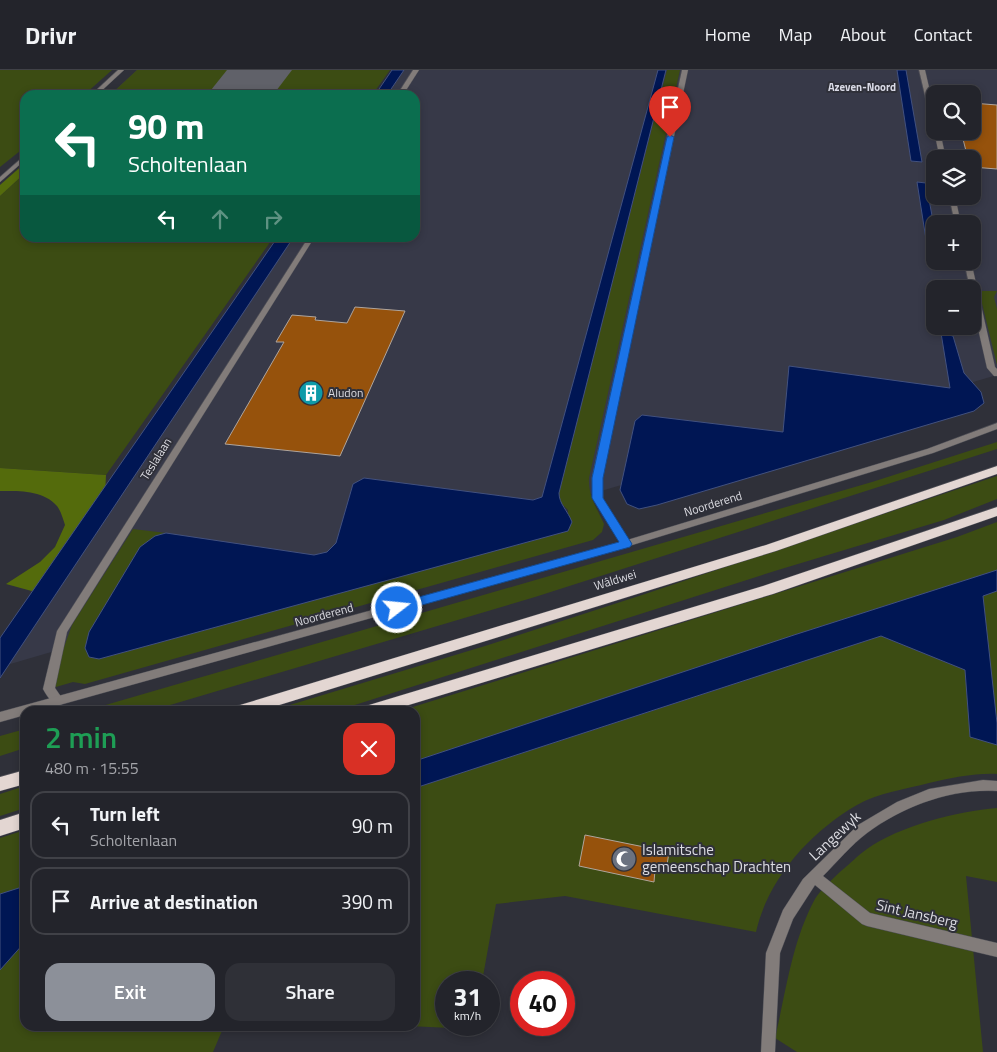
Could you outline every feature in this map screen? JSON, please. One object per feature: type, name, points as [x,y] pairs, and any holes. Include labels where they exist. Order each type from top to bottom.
[{"type":"highway","name":"Wâldwei","points":[[256,706],[753,554],[997,470]]},
{"type":"highway","points":[[385,706],[768,590],[997,510]]},
{"type":"highway","points":[[0,784],[20,778]]},
{"type":"highway","points":[[0,828],[20,822]]},
{"type":"street","points":[[99,90],[121,70]]},
{"type":"street","points":[[403,90],[416,70]]},
{"type":"street","points":[[626,544],[598,498],[597,478],[684,70]]},
{"type":"street","points":[[922,70],[926,87]]},
{"type":"street","points":[[0,180],[20,162]]},
{"type":"street","name":"Teslalaan","points":[[58,701],[49,689],[62,631],[307,242]]},
{"type":"street","points":[[969,270],[991,368],[997,374]]},
{"type":"street","name":"Noorderend","points":[[40,706],[626,544],[930,451],[997,426]]},
{"type":"street","name":"Noorderend","points":[[0,717],[20,711]]},
{"type":"street","name":"Langewyk","points":[[768,1052],[773,953],[788,915],[814,877],[862,829],[901,806],[929,794],[983,785],[997,786]]},
{"type":"street","name":"Sint Jansberg","points":[[814,877],[867,919],[997,950]]},
{"type":"shaded area","points":[[137,70],[390,70],[376,90],[115,90]]},
{"type":"shaded area","points":[[392,70],[404,70],[390,90],[378,90]]},
{"type":"shaded area","points":[[399,70],[997,70],[997,375],[0,667],[283,242],[420,242],[420,90],[385,90]]},
{"type":"shaded area","points":[[658,70],[666,70],[559,493],[560,501],[572,522],[568,531],[99,659],[89,657],[85,648],[89,632],[140,547],[155,536],[166,533],[314,555],[327,552],[336,543],[353,484],[364,478],[533,500],[542,497]]},
{"type":"shaded area","points":[[897,70],[906,70],[922,162],[911,161]]},
{"type":"shaded area","points":[[917,182],[926,183],[926,205],[930,205],[932,215],[926,215],[926,239]]},
{"type":"shaded area","points":[[274,242],[290,242],[0,678],[0,638]]},
{"type":"shaded area","points":[[941,335],[953,336],[964,373],[981,392],[984,403],[974,411],[657,505],[639,509],[627,504],[620,490],[635,421],[642,415],[783,432],[789,366],[950,388]]},
{"type":"shaded area","points":[[997,570],[997,591],[983,596],[997,723],[997,745],[970,737],[965,670],[881,636],[420,786],[420,759],[794,635]]},
{"type":"shaded area","points":[[20,888],[20,948],[0,970],[0,894]]},
{"type":"green space","points":[[0,70],[112,70],[90,90],[20,90],[20,151],[0,167]]},
{"type":"green space","points":[[137,70],[241,70],[222,90],[115,90]]},
{"type":"green space","points":[[280,70],[390,70],[376,90],[262,90]]},
{"type":"green space","points":[[667,70],[680,70],[589,478],[591,496],[604,524],[602,532],[593,540],[85,684],[73,682],[49,689],[72,625],[133,529],[166,533],[155,536],[99,659],[568,530],[568,510],[559,501],[558,493]]},
{"type":"green space","points":[[20,167],[20,178],[0,196],[0,185]]},
{"type":"green space","points":[[20,178],[20,242],[270,242],[106,475],[0,468],[0,196]]},
{"type":"green space","points":[[981,291],[997,291],[994,297],[997,309],[997,365],[981,299]]},
{"type":"green space","points":[[997,442],[997,449],[535,597],[167,706],[102,706],[872,482]]},
{"type":"green space","points":[[0,468],[106,475],[105,496],[39,593],[6,584],[40,562],[55,547],[65,525],[57,506],[45,497],[30,492],[0,491]]},
{"type":"green space","points":[[997,476],[997,499],[944,520],[778,570],[352,706],[287,706],[485,646]]},
{"type":"green space","points":[[997,522],[997,570],[794,635],[420,759],[420,706],[416,706],[957,537]]},
{"type":"green space","points":[[997,591],[997,723],[983,596]]},
{"type":"green space","points":[[881,636],[965,670],[970,736],[997,745],[997,774],[980,774],[954,778],[892,792],[865,801],[840,816],[823,829],[793,859],[770,894],[756,932],[565,896],[496,904],[484,971],[435,971],[435,1027],[420,1027],[420,786]]},
{"type":"green space","points":[[20,730],[20,750],[0,756],[0,736]]},
{"type":"green space","points":[[20,788],[20,810],[0,816],[0,794]]},
{"type":"green space","points":[[997,808],[997,882],[966,876],[983,1052],[797,1052],[775,1038],[795,949],[807,915],[815,899],[824,888],[864,851],[895,833],[947,816]]},
{"type":"green space","points":[[20,832],[20,888],[0,894],[0,838]]},
{"type":"green space","points":[[20,948],[20,1031],[222,1031],[213,1052],[0,1052],[0,970]]},
{"type":"building","points":[[981,104],[997,105],[997,169],[981,168],[981,150],[966,150],[963,140],[981,140]]},
{"type":"building","name":"Aludon","points":[[355,307],[405,311],[340,456],[225,444],[284,342],[276,342],[292,315],[316,317],[315,320],[347,323]]},
{"type":"building","name":"Islamitsche gemeenschap Drachten","points":[[585,835],[669,852],[666,872],[655,870],[654,882],[579,866]]},
{"type":"runway","points":[[243,90],[261,70]]},
{"type":"place","name":"Aludon","points":[[311,393]]},
{"type":"place","name":"Islamitsche gemeenschap Drachten","points":[[624,859]]},
{"type":"district","name":"Azeven-Noord","points":[[862,87]]},
{"type":"route","points":[[397,608],[626,544],[598,498],[597,478],[670,137]]}]
